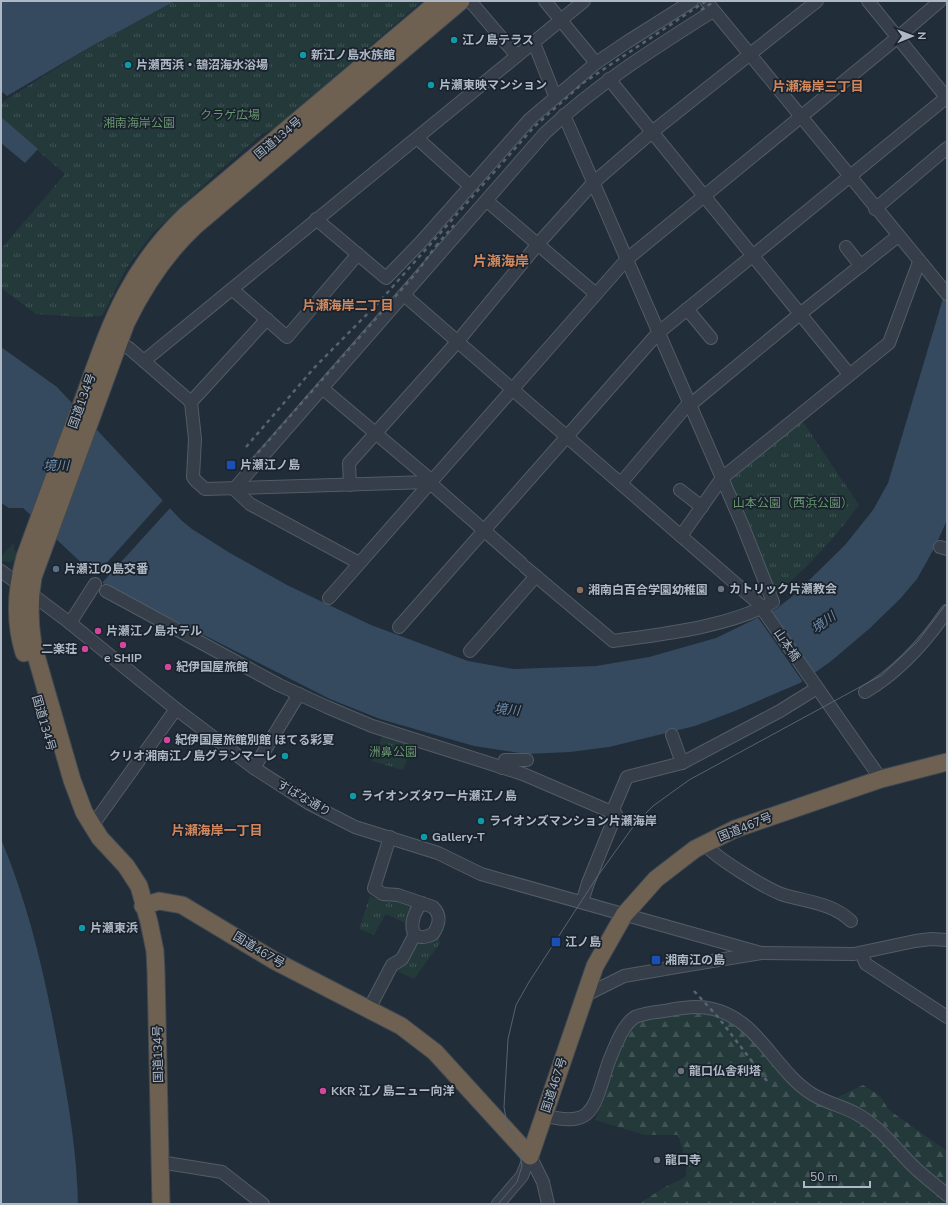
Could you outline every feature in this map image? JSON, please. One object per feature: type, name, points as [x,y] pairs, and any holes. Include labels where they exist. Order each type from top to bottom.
[{"type":"highway","name":"国道134号","points":[[144,906],[130,892],[118,873],[91,844],[77,821],[66,795],[21,642],[17,616],[25,589],[36,567],[40,536],[90,402],[132,281],[150,254],[169,231],[439,1]]},
{"type":"highway","name":"国道134号","points":[[113,338],[161,262],[180,241],[461,1]]},
{"type":"highway","name":"国道134号","points":[[25,589],[33,646],[72,780],[84,812],[92,826],[106,846],[129,871],[139,886],[149,922],[155,951],[161,1204]]},
{"type":"highway","name":"国道467号","points":[[144,906],[159,901],[182,905],[275,961],[401,1026],[435,1052],[530,1156],[584,996],[604,949],[624,915],[656,880],[704,844],[751,823],[881,779],[947,762]]},
{"type":"street","points":[[470,1],[517,56]]},
{"type":"street","points":[[545,1],[596,64]]},
{"type":"street","points":[[144,361],[233,290],[316,219],[584,1]]},
{"type":"street","points":[[316,219],[386,278],[421,242],[530,119],[596,64],[627,42],[692,1]]},
{"type":"street","points":[[706,1],[875,209],[947,294]]},
{"type":"street","points":[[350,485],[349,463],[458,341],[538,244],[593,183],[652,132],[817,1]]},
{"type":"street","points":[[399,627],[658,333],[947,97],[868,1]]},
{"type":"street","points":[[329,598],[430,481],[626,260],[940,1]]},
{"type":"street","points":[[234,489],[545,133],[564,115],[632,62],[713,11]]},
{"type":"street","points":[[534,42],[556,96]]},
{"type":"street","points":[[609,79],[849,374]]},
{"type":"street","points":[[564,115],[722,478],[773,602],[760,611],[721,627]]},
{"type":"street","points":[[417,138],[470,186]]},
{"type":"street","points":[[875,209],[947,148]]},
{"type":"street","points":[[486,201],[596,294]]},
{"type":"street","points":[[621,483],[690,404],[898,236]]},
{"type":"street","points":[[846,247],[861,266]]},
{"type":"street","points":[[233,290],[287,337],[358,254]]},
{"type":"street","points":[[681,536],[722,478],[889,343],[919,262]]},
{"type":"street","name":"山本橋","points":[[404,295],[681,536],[760,611],[810,678],[881,779]]},
{"type":"street","points":[[687,309],[711,338]]},
{"type":"street","points":[[191,402],[267,320]]},
{"type":"street","points":[[113,338],[144,361],[191,402],[195,439],[193,474],[196,481],[207,490],[430,481]]},
{"type":"street","points":[[322,388],[430,481],[483,531],[613,641],[691,629],[760,611]]},
{"type":"street","points":[[234,489],[250,504],[359,563]]},
{"type":"street","points":[[680,490],[702,507]]},
{"type":"street","name":"すばな通り","points":[[1,570],[70,623],[176,709],[254,768],[310,804],[355,827],[438,853],[481,874],[761,954]]},
{"type":"street","points":[[470,651],[536,576]]},
{"type":"street","points":[[70,623],[95,584]]},
{"type":"street","points":[[106,591],[279,685],[372,726],[523,774],[616,814],[588,883],[582,902]]},
{"type":"street","points":[[865,692],[882,682],[910,657],[931,634],[947,611]]},
{"type":"street","points":[[612,812],[627,777],[682,763],[780,711],[817,688]]},
{"type":"street","points":[[254,768],[299,694]]},
{"type":"street","points":[[92,826],[176,709]]},
{"type":"street","points":[[672,735],[682,763]]},
{"type":"street","points":[[502,768],[506,760],[527,760]]},
{"type":"street","points":[[390,837],[374,888],[383,894],[398,895],[422,903],[434,907],[438,911],[439,918],[433,934],[426,937],[420,937],[415,934],[411,923],[417,909],[422,903]]},
{"type":"street","points":[[704,844],[710,852],[782,895],[806,899],[836,910],[851,921]]},
{"type":"street","points":[[369,1010],[392,965],[402,959],[415,934]]},
{"type":"street","points":[[584,996],[624,976],[761,954],[861,953],[915,941],[931,939],[947,940]]},
{"type":"street","points":[[861,953],[866,964],[947,1017]]},
{"type":"street","points":[[544,1115],[558,1119],[574,1120],[580,1118],[591,1109],[599,1097],[606,1068],[620,1035],[634,1018],[642,1014],[688,1007],[714,1009],[742,1023],[799,1083],[812,1094],[857,1113],[870,1122],[914,1167],[947,1195]]},
{"type":"street","points":[[498,1204],[522,1176],[530,1156]]},
{"type":"street","points":[[530,1156],[544,1182],[548,1204]]},
{"type":"street","points":[[160,1162],[222,1172],[263,1204]]},
{"type":"green space","name":"湘南海岸公園","points":[[175,1],[422,1],[275,128],[262,134],[220,170],[153,233],[127,267],[102,316],[81,317],[36,314],[1,288],[1,249],[65,174],[1,119],[1,103],[90,47]]},
{"type":"green space","name":"山本公園（西浜公園）","points":[[801,419],[859,505],[819,554],[797,576],[773,596],[725,479]]},
{"type":"green space","points":[[14,543],[14,550],[21,555],[11,562],[1,561],[1,556]]},
{"type":"green space","name":"洲鼻公園","points":[[383,734],[413,743],[403,770],[372,761]]},
{"type":"green space","points":[[370,896],[381,900],[396,899],[415,905],[408,924],[386,914],[374,935],[359,929]]},
{"type":"green space","points":[[434,936],[441,942],[414,979],[395,970],[417,940]]},
{"type":"green space","points":[[688,1012],[711,1013],[740,1028],[796,1087],[836,1098],[863,1085],[880,1096],[889,1110],[947,1151],[947,1204],[639,1204],[663,1188],[686,1177],[686,1161],[678,1135],[645,1135],[595,1120],[604,1100],[616,1056],[630,1028],[637,1022],[648,1018]]},
{"type":"water","points":[[1,1],[175,1],[90,47],[7,96],[1,91]]},
{"type":"water","points":[[1,117],[38,149],[25,163],[1,143]]},
{"type":"water","name":"境川","points":[[947,285],[947,520],[936,545],[917,579],[900,599],[869,629],[830,662],[800,683],[735,711],[695,726],[609,747],[570,752],[527,754],[474,746],[380,719],[330,699],[105,585],[23,508],[9,508],[1,503],[1,347],[57,387],[181,520],[192,529],[230,553],[287,585],[371,625],[468,661],[513,669],[596,666],[649,657],[716,638],[776,609],[794,595],[845,545],[873,510],[888,483]]},
{"type":"water","points":[[1,839],[28,916],[48,994],[62,1067],[71,1126],[76,1165],[78,1204],[1,1204]]},
{"type":"pier","points":[[164,499],[171,507],[101,584],[94,577]]},
{"type":"pier","points":[[769,610],[814,675],[803,682],[757,616]]},
{"type":"tram line","points":[[498,1204],[517,1182],[522,1166],[519,1147],[507,1124],[504,1107],[508,1039],[516,1005],[529,982],[597,877],[635,824],[653,806],[689,780],[882,675],[918,641],[947,603]]},
{"type":"railway","points":[[246,447],[314,368],[380,301],[535,126],[583,83],[706,1]]},
{"type":"railway","points":[[701,10],[715,1]]},
{"type":"railway","points":[[436,246],[454,225]]},
{"type":"railway","points":[[247,465],[416,273],[439,242]]},
{"type":"railway","points":[[694,991],[718,1017],[767,1081]]},
{"type":"place","name":"江ノ島テラス","points":[[454,40]]},
{"type":"place","name":"新江ノ島水族館","points":[[303,55]]},
{"type":"place","name":"片瀬西浜・鵠沼海水浴場","points":[[128,65]]},
{"type":"place","name":"片瀬東映マンション","points":[[431,85]]},
{"type":"place","name":"片瀬江ノ島","points":[[231,465]]},
{"type":"place","name":"片瀬江の島交番","points":[[56,569]]},
{"type":"place","name":"カトリック片瀬教会","points":[[721,589]]},
{"type":"place","name":"湘南白百合学園幼稚園","points":[[580,590]]},
{"type":"place","name":"片瀬江ノ島ホテル","points":[[98,631]]},
{"type":"place","name":"e SHIP","points":[[123,645]]},
{"type":"place","name":"二楽荘","points":[[85,649]]},
{"type":"place","name":"紀伊国屋旅館","points":[[168,667]]},
{"type":"place","name":"紀伊国屋旅館別館 ほてる彩夏","points":[[167,740]]},
{"type":"place","name":"クリオ湘南江ノ島グランマーレ","points":[[285,756]]},
{"type":"place","name":"ライオンズタワー片瀬江ノ島","points":[[353,796]]},
{"type":"place","name":"ライオンズマンション片瀬海岸","points":[[481,821]]},
{"type":"place","name":"Gallery-T","points":[[424,837]]},
{"type":"place","name":"片瀬東浜","points":[[82,928]]},
{"type":"place","name":"江ノ島","points":[[556,942]]},
{"type":"place","name":"湘南江の島","points":[[656,960]]},
{"type":"place","name":"龍口仏舎利塔","points":[[681,1071]]},
{"type":"place","name":"KKR 江ノ島ニュー向洋","points":[[323,1091]]},
{"type":"place","name":"龍口寺","points":[[657,1160]]},
{"type":"district","name":"片瀬海岸三丁目","points":[[818,86]]},
{"type":"district","name":"片瀬海岸","points":[[501,261]]},
{"type":"district","name":"片瀬海岸二丁目","points":[[348,305]]},
{"type":"district","name":"片瀬海岸一丁目","points":[[217,830]]},
{"type":"park label","name":"クラゲ広場","points":[[230,115]]}]
